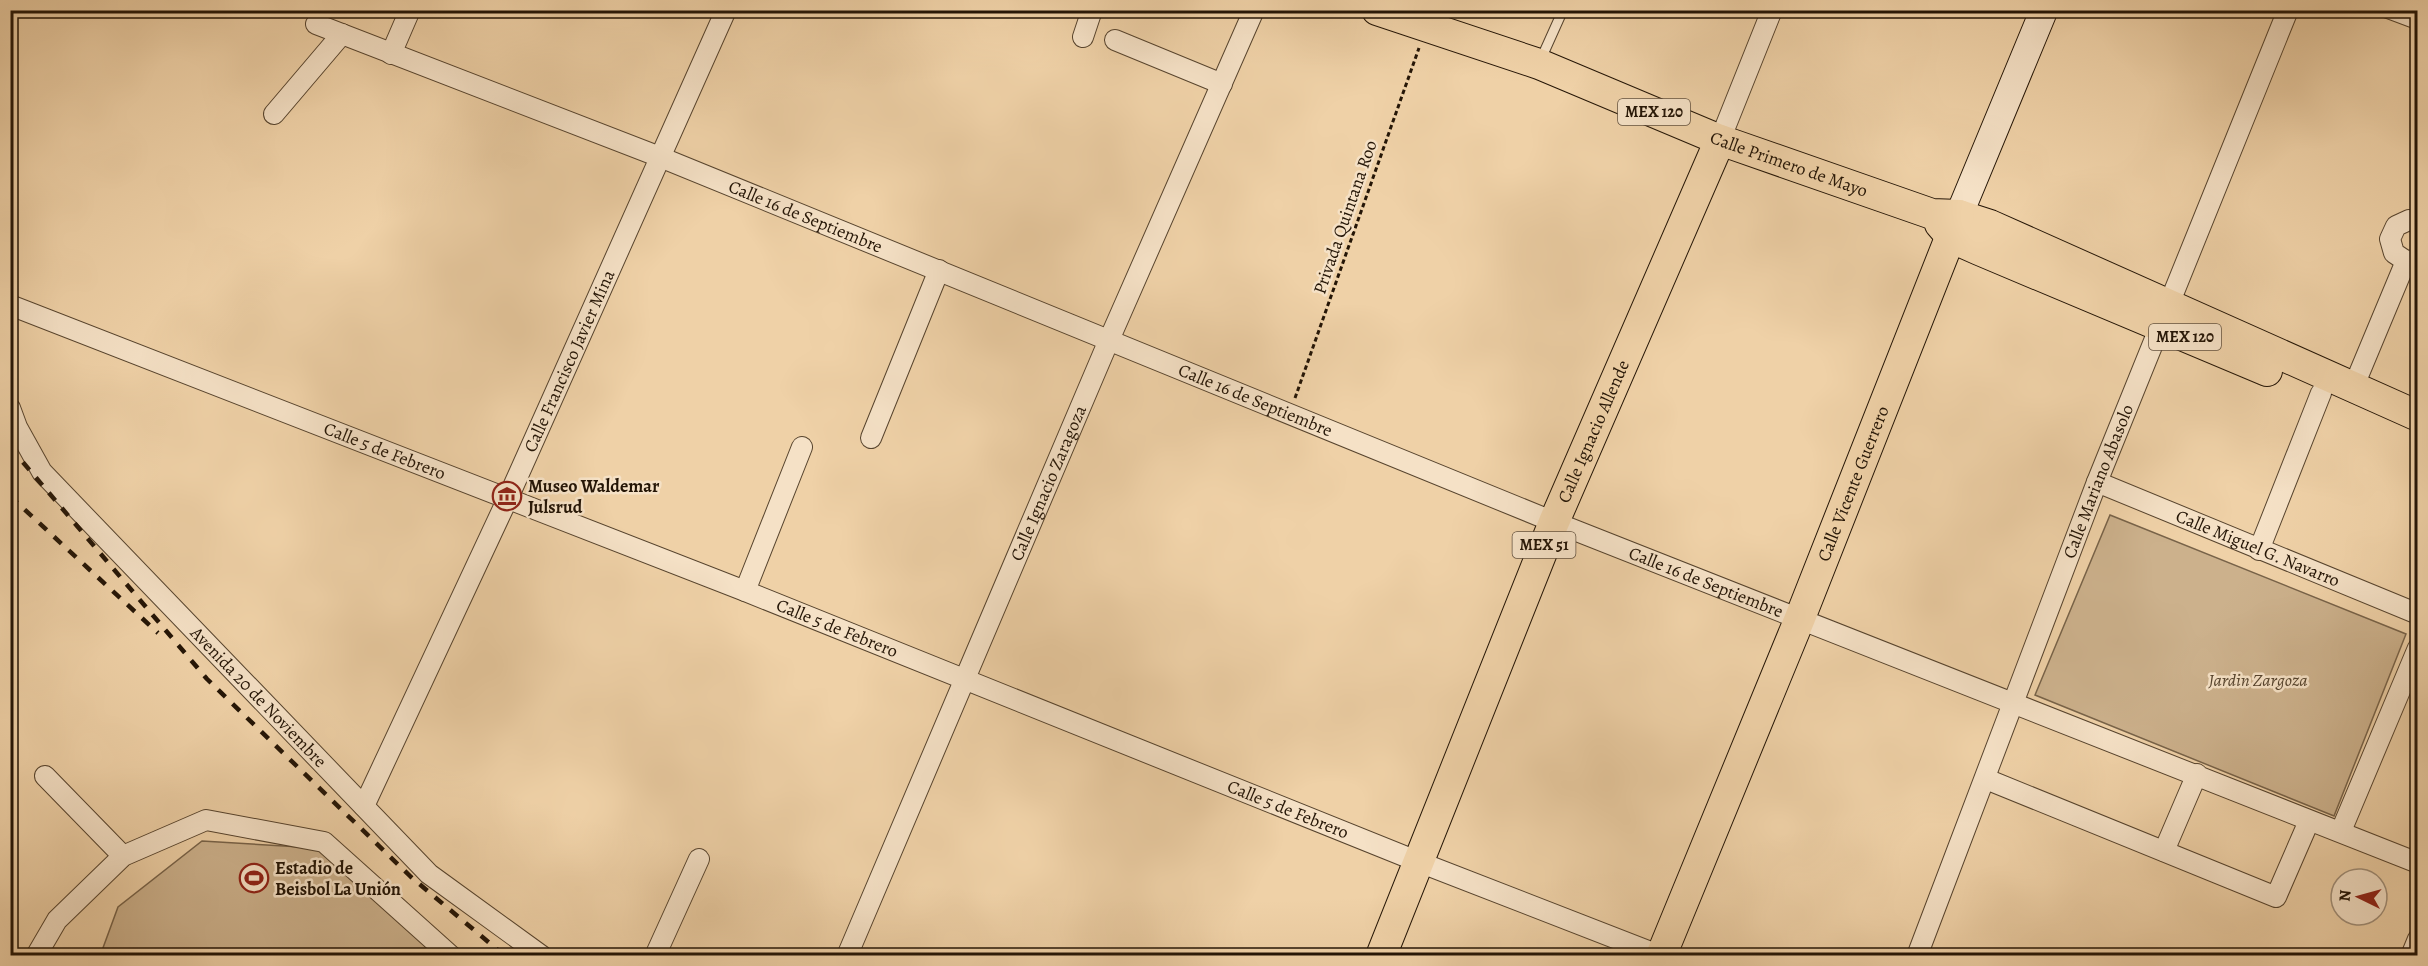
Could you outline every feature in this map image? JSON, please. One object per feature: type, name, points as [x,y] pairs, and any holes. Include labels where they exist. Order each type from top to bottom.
[{"type":"main road","name":"Calle Primero de Mayo","points":[[1377,10],[1426,29],[1539,64],[1720,140],[1948,222],[2165,316],[2353,388],[2418,416]]},
{"type":"main road","name":"Calle Ignacio Allende","points":[[1381,956],[1554,522],[1720,140]]},
{"type":"main road","name":"Calle Vicente Guerrero","points":[[1661,956],[1800,618],[1948,222]]},
{"type":"main road","name":"Calle Primero de Mayo","points":[[2165,316],[2418,438]]},
{"type":"street","points":[[391,54],[410,10]]},
{"type":"street","name":"Calle Francisco Javier Mina","points":[[364,806],[508,498],[726,10]]},
{"type":"street","points":[[1083,37],[1092,10]]},
{"type":"street","name":"Calle Ignacio Zaragoza","points":[[847,956],[966,680],[1108,340],[1254,10]]},
{"type":"street","name":"Calle Ignacio Allende","points":[[1720,140],[1772,10]]},
{"type":"street","name":"Calle Vicente Guerrero","points":[[1948,222],[2044,10]]},
{"type":"street","name":"Calle Mariano Abasolo","points":[[1917,956],[2097,482],[2288,10]]},
{"type":"street","name":"Calle 16 de Septiembre","points":[[316,24],[660,157],[1554,522],[2418,863]]},
{"type":"street","points":[[274,114],[342,34]]},
{"type":"street","points":[[1114,40],[1221,84]]},
{"type":"street","points":[[2353,388],[2412,261],[2394,253],[2390,239],[2396,226],[2409,220],[2418,222]]},
{"type":"street","points":[[871,438],[939,270]]},
{"type":"street","name":"Calle 5 de Febrero","points":[[10,305],[745,591],[1661,956]]},
{"type":"street","points":[[2259,550],[2321,393]]},
{"type":"street","name":"Avenida 20 de Noviembre","points":[[10,408],[17,427],[42,472],[429,874],[542,956]]},
{"type":"street","points":[[745,591],[802,447]]},
{"type":"street","name":"Calle Miguel G. Navarro","points":[[2097,482],[2418,614]]},
{"type":"street","points":[[2341,831],[2418,648]]},
{"type":"street","points":[[2164,851],[2197,774]]},
{"type":"street","points":[[45,776],[123,856]]},
{"type":"street","points":[[1986,779],[2276,897],[2309,820]]},
{"type":"street","points":[[36,956],[57,920],[123,856],[206,820],[324,842],[451,956]]},
{"type":"street","points":[[655,956],[699,859]]},
{"type":"street","points":[[2411,956],[2418,939]]},
{"type":"lane","points":[[1539,64],[1563,10]]},
{"type":"lane","points":[[2378,10],[2418,25]]},
{"type":"path","name":"Privada Quintana Roo","points":[[1290,414],[1426,29]]},
{"type":"green space","name":"Jardin Zargoza","points":[[2110,515],[2406,634],[2334,816],[2035,695]]},
{"type":"green space","name":"Estadio de Beisbol La Unión","points":[[202,841],[317,848],[442,956],[100,956],[118,907]]},
{"type":"railway","points":[[10,447],[207,679],[411,877],[505,956]]},
{"type":"railway","points":[[10,496],[158,633]]},
{"type":"place","name":"Museo Waldemar Julsrud","points":[[507,496]]},
{"type":"place","name":"Estadio de Beisbol La Unión","points":[[254,878]]}]
